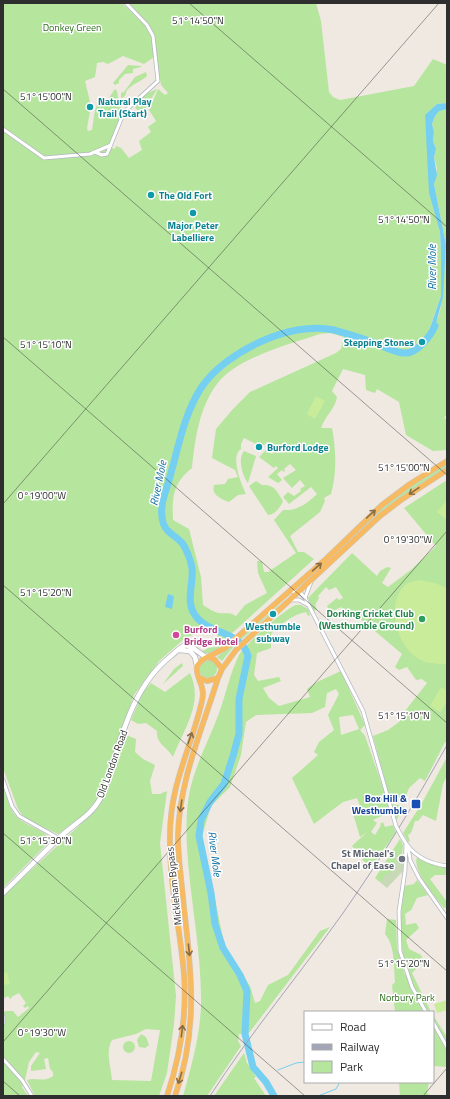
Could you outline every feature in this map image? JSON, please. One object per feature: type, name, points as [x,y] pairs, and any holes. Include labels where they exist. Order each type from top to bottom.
[{"type":"highway","points":[[447,461],[410,484],[382,505],[326,559],[244,632],[220,652],[197,666],[197,672],[200,678],[207,681],[218,678],[222,669],[236,650],[391,508],[447,470]]},
{"type":"highway","points":[[208,658],[215,660],[222,669]]},
{"type":"highway","name":"Mickleham Bypass","points":[[167,1096],[179,1052],[184,997],[184,973],[171,868],[170,825],[178,775],[204,692],[200,678]]},
{"type":"highway","name":"Mickleham Bypass","points":[[175,1096],[188,1050],[192,991],[178,848],[179,821],[185,780],[218,678]]},
{"type":"main road","points":[[179,650],[188,645],[208,658]]},
{"type":"main road","points":[[179,650],[190,651],[195,657],[197,666]]},
{"type":"main road","name":"Old London Road","points":[[3,893],[58,838],[87,816],[101,798],[137,695],[154,672],[179,650]]},
{"type":"street","points":[[95,152],[105,154],[111,145],[124,112],[158,81],[153,36],[147,25],[126,3]]},
{"type":"street","points":[[3,129],[44,158],[81,155],[95,152],[111,145]]},
{"type":"street","points":[[305,598],[312,580]]},
{"type":"street","points":[[289,591],[300,592],[305,598],[363,711],[396,826],[408,847],[410,859],[422,883],[447,918]]},
{"type":"street","points":[[291,600],[299,600],[309,606]]},
{"type":"street","points":[[3,780],[12,806],[19,816],[58,838]]},
{"type":"street","points":[[406,843],[405,871],[399,911],[400,951],[412,987],[425,1011]]},
{"type":"street","points":[[408,847],[425,860],[447,866]]},
{"type":"street","points":[[3,1016],[3,1023]]},
{"type":"street","points":[[434,1024],[447,1047]]},
{"type":"street","points":[[3,1059],[22,1080],[32,1096]]},
{"type":"green space","name":"Donkey Green","points":[[3,3],[122,3],[147,27],[149,25],[129,3],[316,3],[321,21],[329,92],[333,97],[340,100],[414,86],[433,59],[447,65],[447,103],[437,104],[425,116],[432,202],[440,232],[441,253],[441,296],[429,330],[438,318],[441,306],[446,245],[434,184],[437,168],[434,157],[436,149],[433,141],[434,132],[432,124],[439,110],[447,109],[447,414],[444,418],[447,420],[447,450],[433,451],[406,435],[399,402],[377,389],[375,393],[366,390],[365,375],[343,369],[332,391],[337,397],[336,401],[321,428],[332,428],[335,469],[331,494],[324,498],[325,501],[320,512],[290,536],[298,552],[304,552],[314,559],[220,644],[193,643],[218,639],[217,634],[199,632],[184,639],[159,661],[134,695],[98,798],[85,814],[58,834],[25,819],[18,809],[3,768]],"holes":[[[123,56],[144,64],[154,57],[156,78],[160,79],[161,85],[168,93],[165,95],[158,89],[149,110],[156,121],[148,127],[151,132],[139,141],[142,150],[129,158],[121,148],[116,146],[115,149],[109,145],[123,110],[119,105],[117,91],[115,89],[104,105],[97,105],[92,130],[88,131],[87,128],[91,106],[85,81],[95,77],[97,63],[103,62],[108,64]],[[330,333],[344,337],[341,349],[336,353],[250,392],[216,429],[212,458],[235,470],[238,477],[228,479],[225,484],[214,485],[213,488],[215,494],[220,498],[229,502],[238,495],[246,494],[239,477],[236,464],[236,458],[241,449],[241,444],[244,438],[262,447],[267,442],[276,450],[272,454],[266,450],[259,457],[274,468],[276,466],[278,468],[268,477],[278,483],[282,480],[277,474],[282,470],[284,472],[284,469],[290,464],[296,470],[283,478],[292,488],[300,480],[305,486],[294,496],[288,492],[283,497],[289,504],[311,487],[317,494],[302,506],[283,510],[274,520],[296,553],[268,572],[264,572],[262,561],[257,561],[258,573],[267,593],[245,605],[236,616],[215,612],[203,605],[201,577],[189,529],[173,520],[175,491],[181,479],[192,468],[196,435],[206,403],[217,384],[226,375],[250,359],[279,347],[320,334]]]},
{"type":"green space","points":[[128,65],[141,67],[133,69],[133,73],[125,74],[119,80],[119,83],[115,85],[113,83]]},
{"type":"green space","points":[[146,72],[147,76],[130,87],[124,97],[121,98],[121,93],[124,92],[135,77]]},
{"type":"green space","points":[[157,89],[145,110],[137,110],[135,107],[142,98]]},
{"type":"green space","points":[[316,396],[325,401],[315,419],[307,414]]},
{"type":"green space","points":[[244,451],[256,456],[248,483],[244,477],[241,463],[242,454]]},
{"type":"green space","points":[[447,463],[447,468],[412,490],[299,589],[298,588],[375,513],[408,488]]},
{"type":"green space","points":[[447,480],[447,691],[441,688],[440,712],[447,700],[447,743],[445,742],[425,781],[420,778],[409,788],[405,798],[389,796],[373,736],[388,730],[399,722],[405,711],[427,683],[422,679],[416,680],[407,667],[399,670],[395,667],[402,654],[356,615],[352,618],[341,607],[333,611],[329,610],[327,606],[337,598],[339,600],[343,598],[336,587],[329,590],[326,587],[318,596],[319,598],[315,605],[317,609],[314,611],[308,598],[352,553],[377,576],[380,571],[387,567],[391,568],[382,583],[388,587],[412,569],[436,546],[404,508]]},
{"type":"green space","points":[[256,481],[262,485],[272,487],[277,491],[283,501],[273,514],[268,515],[249,486]]},
{"type":"green space","points":[[447,500],[447,520],[437,512]]},
{"type":"green space","name":"Dorking Cricket Club (Westhumble Ground)","points":[[419,580],[435,583],[447,588],[447,664],[429,663],[414,656],[401,638],[397,627],[395,604],[399,594],[405,585]]},
{"type":"green space","points":[[295,592],[234,646],[222,661],[217,657]]},
{"type":"green space","points":[[296,605],[301,605],[308,609],[310,615],[308,616],[306,612],[296,615],[271,634],[271,648],[257,653],[254,675],[258,681],[279,677],[281,681],[263,688],[269,698],[279,706],[310,697],[307,689],[317,682],[341,671],[365,725],[360,730],[365,736],[388,802],[390,812],[373,820],[377,823],[371,832],[375,835],[381,825],[380,824],[383,822],[385,827],[393,825],[396,832],[370,869],[352,846],[367,832],[360,837],[352,810],[360,806],[357,798],[343,802],[314,824],[292,778],[318,755],[314,752],[319,742],[334,730],[328,715],[339,694],[336,689],[327,693],[325,707],[312,713],[256,715],[246,722],[241,755],[230,787],[211,806],[202,836],[225,948],[250,986],[255,1003],[260,1001],[268,985],[288,975],[320,931],[330,927],[249,1033],[239,1034],[238,1041],[241,1046],[207,1096],[183,1096],[197,1040],[201,1006],[200,966],[186,833],[190,790],[239,655],[256,636]],"holes":[[[353,715],[359,729],[341,735],[339,717]]]},
{"type":"green space","points":[[223,646],[210,654],[201,652],[208,648]]},
{"type":"green space","points":[[208,660],[214,663],[217,669],[214,675],[208,678],[202,675],[199,669],[202,663]]},
{"type":"green space","points":[[182,663],[183,666],[163,684],[174,669]]},
{"type":"green space","points":[[190,673],[194,684],[194,705],[187,726],[173,757],[158,739],[157,731],[146,723],[138,724],[131,720],[143,692],[151,683],[165,692]]},
{"type":"green space","points":[[441,687],[447,691],[447,700],[440,712],[430,706]]},
{"type":"green space","points":[[126,735],[136,739],[135,752],[143,759],[155,765],[150,781],[152,794],[160,794],[167,791],[160,843],[176,996],[174,1024],[167,1073],[159,1096],[35,1096],[27,1080],[43,1080],[53,1076],[48,1058],[44,1059],[46,1069],[31,1071],[31,1066],[40,1053],[36,1052],[29,1062],[22,1087],[28,1096],[3,1096],[3,1014],[5,1011],[13,1011],[18,1017],[29,1008],[28,1006],[25,1008],[23,1006],[26,1003],[19,993],[10,999],[8,996],[5,998],[3,996],[3,896],[95,811],[107,792]],"holes":[[[146,1029],[160,1030],[151,1081],[112,1080],[109,1060],[109,1049],[112,1040],[136,1034]]]},
{"type":"green space","points":[[447,757],[447,776],[443,784],[436,821],[423,815],[418,821],[415,821],[411,833],[408,835],[410,841],[408,842],[403,833],[422,803]]},
{"type":"green space","points":[[3,786],[9,805],[15,815],[23,822],[45,834],[51,840],[3,888]]},
{"type":"green space","points":[[392,804],[404,806],[396,821]]},
{"type":"green space","points":[[400,839],[403,845],[402,855],[397,856],[393,871],[381,883],[375,878]]},
{"type":"green space","points":[[402,855],[404,870],[387,888],[381,883],[384,876],[393,871],[397,856]]},
{"type":"green space","points":[[417,857],[433,865],[447,868],[447,875],[435,875],[430,879],[447,902],[446,908],[444,908],[425,884],[416,863]]},
{"type":"green space","points":[[417,880],[428,895],[417,898],[411,910],[405,914],[406,925],[416,923],[419,928],[406,940],[409,949],[421,955],[424,961],[412,973],[431,1011],[395,1011],[392,985],[395,982],[393,957],[391,944],[385,934],[387,919],[396,920],[397,948],[405,975],[408,974],[401,941],[402,909],[404,886],[414,884]]},
{"type":"green space","points":[[7,972],[10,984],[3,985],[3,973]]},
{"type":"green space","points":[[447,1000],[447,1010],[437,1013],[434,1004]]},
{"type":"green space","name":"Norbury Park","points":[[434,1017],[447,1037],[447,1067],[434,1066]]},
{"type":"green space","points":[[141,1034],[146,1037],[149,1045],[145,1048],[139,1047],[137,1040]]},
{"type":"green space","points":[[127,1041],[131,1041],[135,1047],[131,1053],[127,1053],[123,1049],[123,1045]]},
{"type":"green space","points":[[244,1053],[247,1063],[256,1077],[254,1078],[266,1096],[214,1096]]},
{"type":"green space","points":[[399,1083],[429,1083],[427,1093],[432,1096],[400,1096]]},
{"type":"water","points":[[447,103],[447,109],[439,111],[432,124],[434,132],[433,141],[436,149],[434,157],[437,175],[434,184],[446,245],[443,297],[433,335],[429,331],[441,296],[441,253],[440,232],[429,193],[425,115],[437,104]]},
{"type":"water","points":[[168,594],[174,596],[172,609],[165,607]]},
{"type":"waterway","name":"River Mole","points":[[274,1096],[266,1082],[253,1067],[245,1034],[247,991],[240,975],[223,948],[215,924],[211,893],[199,836],[201,820],[210,802],[224,784],[239,734],[239,699],[248,656],[239,641],[208,626],[201,621],[192,610],[190,598],[192,574],[191,562],[182,543],[168,531],[163,523],[162,513],[164,497],[184,426],[194,400],[201,388],[212,375],[226,362],[242,351],[279,334],[317,328],[334,330],[391,350],[405,353],[419,347],[435,326]]},
{"type":"waterway","points":[[278,1070],[296,1063],[304,1062]]},
{"type":"waterway","points":[[318,1096],[336,1089],[339,1083]]},
{"type":"railway","points":[[210,1096],[242,1049],[327,936],[357,893],[423,788],[447,745]]},
{"type":"place","name":"Natural Play Trail (Start)","points":[[90,107]]},
{"type":"place","name":"The Old Fort","points":[[151,195]]},
{"type":"place","name":"Major Peter Labelliere","points":[[193,213]]},
{"type":"place","name":"Stepping Stones","points":[[422,342]]},
{"type":"place","name":"Burford Lodge","points":[[259,447]]},
{"type":"place","name":"Westhumble subway","points":[[273,614]]},
{"type":"place","name":"Dorking Cricket Club (Westhumble Ground)","points":[[422,619]]},
{"type":"place","name":"Burford Bridge Hotel","points":[[176,635]]},
{"type":"place","name":"Box Hill & Westhumble","points":[[416,804]]},
{"type":"place","name":"St Michael's Chapel of Ease","points":[[402,859]]}]
